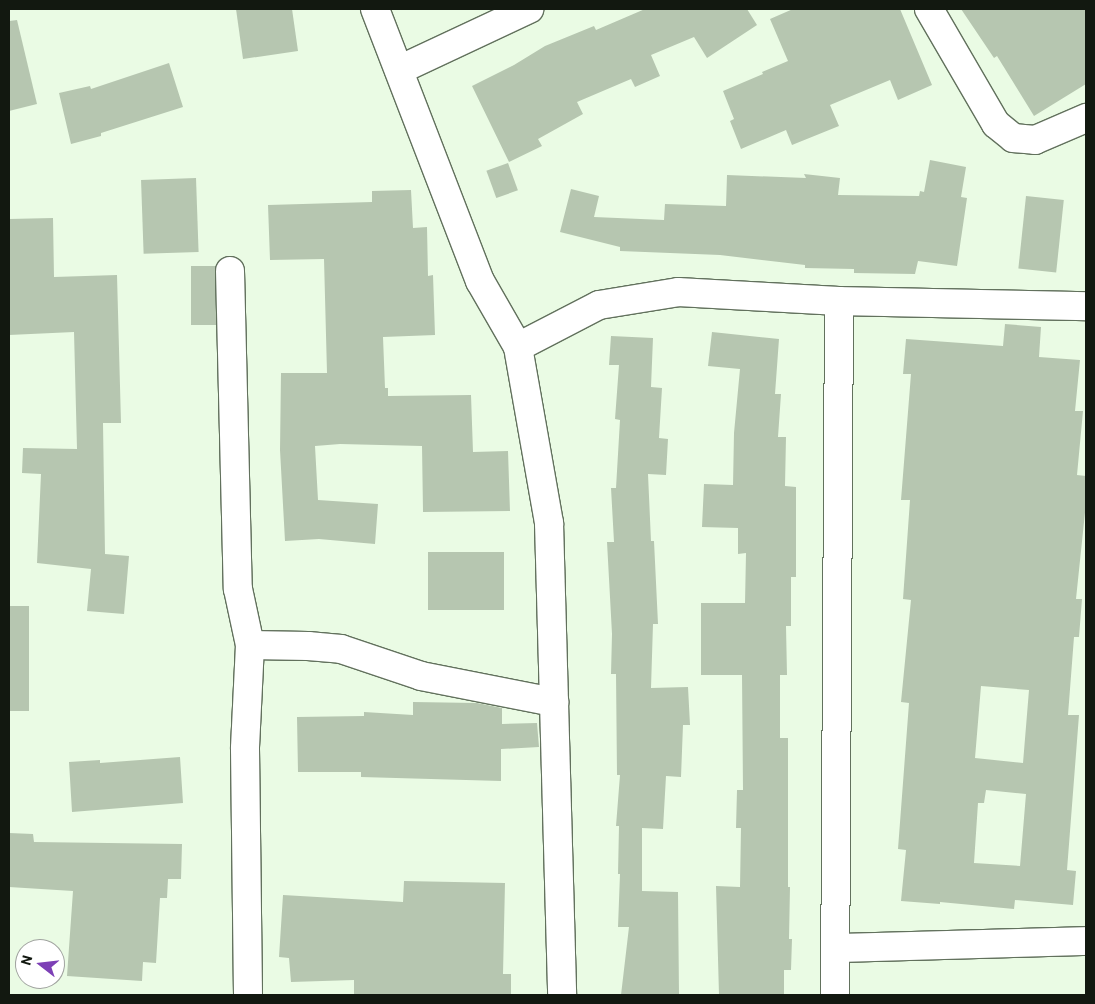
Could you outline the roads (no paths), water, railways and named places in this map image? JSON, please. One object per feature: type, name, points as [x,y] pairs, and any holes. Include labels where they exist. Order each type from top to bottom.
[{"type":"street","points":[[375,9],[480,281],[518,347],[549,523],[562,995]]},
{"type":"street","points":[[399,70],[530,9]]},
{"type":"street","points":[[929,9],[996,124],[1013,138],[1035,140],[1086,118]]},
{"type":"street","points":[[230,271],[238,589],[250,645],[245,749],[248,995]]},
{"type":"street","points":[[518,347],[599,305],[678,292],[838,301],[1086,306]]},
{"type":"street","points":[[835,995],[838,301]]},
{"type":"street","points":[[250,645],[308,646],[341,649],[421,676],[554,702]]},
{"type":"street","points":[[836,948],[1086,941]]}]
